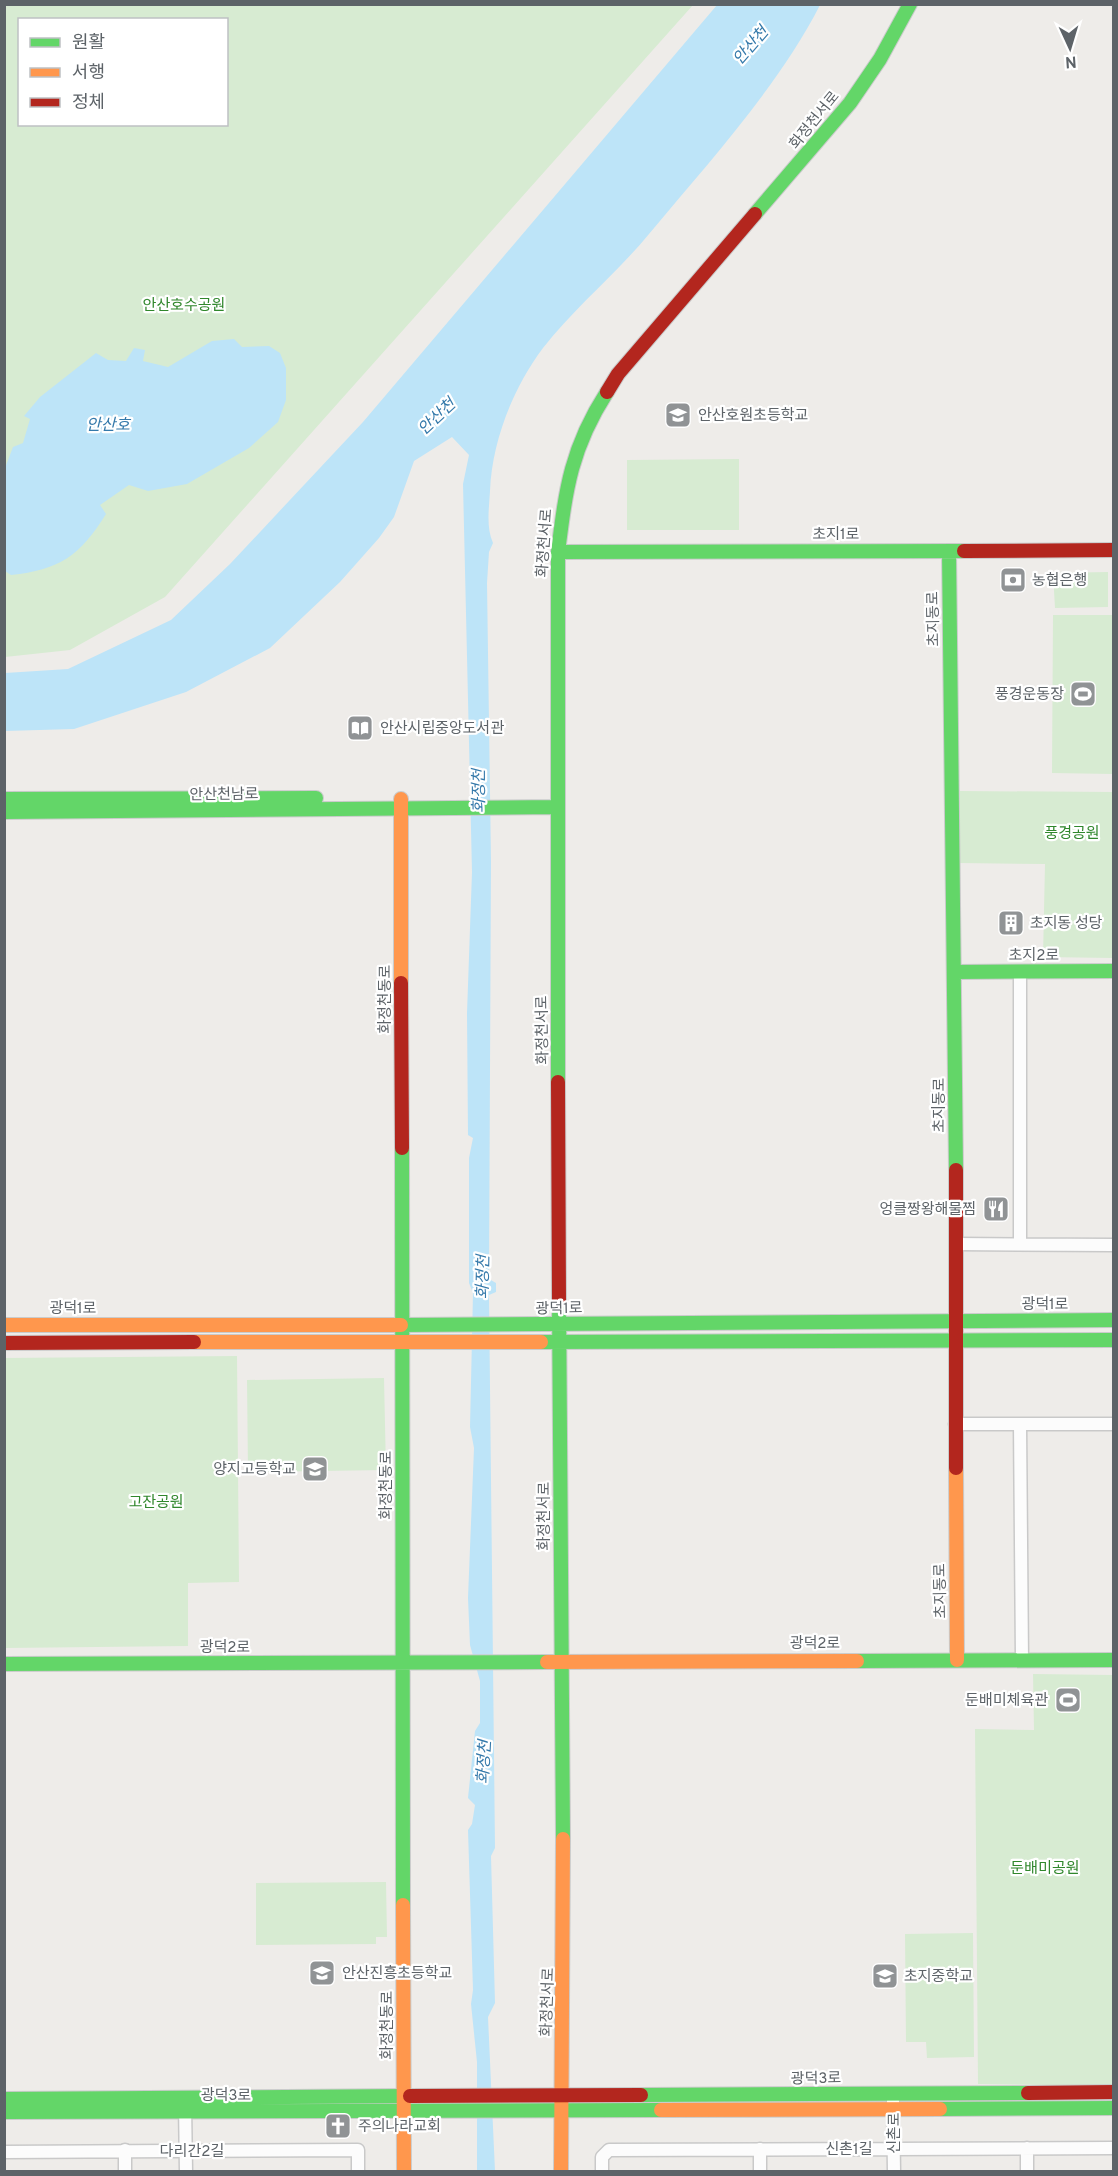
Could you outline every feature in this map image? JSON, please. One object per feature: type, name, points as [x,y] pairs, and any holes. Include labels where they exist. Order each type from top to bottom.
[{"type":"street","name":"화정천서로","points":[[561,2172],[564,1982],[557,801],[558,552],[567,480],[578,447],[597,407],[618,374],[850,103],[880,59],[910,4]]},
{"type":"street","name":"초지동로","points":[[949,550],[955,972],[957,1660]]},
{"type":"street","name":"초지1로","points":[[558,552],[1113,550]]},
{"type":"street","name":"안산천남로","points":[[4,799],[247,797],[401,804]]},
{"type":"street","name":"안산천남로","points":[[4,812],[557,801]]},
{"type":"street","name":"화정천동로","points":[[401,804],[404,2172]]},
{"type":"street","name":"초지2로","points":[[955,972],[1113,971]]},
{"type":"street","points":[[1020,972],[1020,1244]]},
{"type":"street","points":[[956,1244],[1113,1245]]},
{"type":"street","name":"광덕1로","points":[[4,1325],[518,1325],[1113,1320]]},
{"type":"street","points":[[4,1343],[1113,1340]]},
{"type":"street","points":[[955,1424],[1113,1424]]},
{"type":"street","points":[[1020,1424],[1022,1660]]},
{"type":"street","name":"광덕2로","points":[[4,1664],[1113,1660]]},
{"type":"street","name":"광덕3로","points":[[561,2104],[893,2094],[1113,2092]]},
{"type":"street","name":"신촌로","points":[[893,2094],[894,2172]]},
{"type":"street","name":"광덕3로","points":[[4,2099],[185,2105],[518,2103],[893,2109],[1113,2108]]},
{"type":"street","points":[[185,2105],[186,2172]]},
{"type":"street","name":"광덕3로","points":[[4,2112],[185,2105]]},
{"type":"street","points":[[1027,2148],[1027,2172]]},
{"type":"street","name":"신촌1길","points":[[602,2172],[602,2157],[609,2150],[1113,2148]]},
{"type":"street","points":[[125,2150],[125,2172]]},
{"type":"street","name":"다리간2길","points":[[4,2152],[358,2150],[358,2172]]},
{"type":"street","points":[[760,2150],[760,2172]]},
{"type":"green space","name":"안산호수공원","points":[[4,5],[693,5],[165,597],[70,650],[5,657]]},
{"type":"green space","points":[[739,459],[739,530],[627,530],[627,460]]},
{"type":"green space","points":[[1108,572],[1108,607],[1055,608],[1053,573]]},
{"type":"green space","name":"풍경운동장","points":[[1053,615],[1113,615],[1113,774],[1052,773]]},
{"type":"green space","name":"풍경공원","points":[[960,791],[1113,792],[1113,958],[1043,957],[1045,864],[959,863]]},
{"type":"green space","name":"고잔공원","points":[[237,1356],[239,1582],[188,1583],[188,1646],[5,1648],[5,1358]]},
{"type":"green space","points":[[384,1378],[386,1470],[248,1472],[247,1380]]},
{"type":"green space","name":"둔배미공원","points":[[1033,1674],[1113,1675],[1113,2086],[978,2084],[975,1729],[1034,1730]]},
{"type":"green space","points":[[386,1882],[387,1937],[376,1937],[376,1944],[256,1945],[256,1883]]},
{"type":"green space","points":[[973,1933],[974,2057],[927,2058],[926,2042],[906,2042],[905,1934]]},
{"type":"water","points":[[717,5],[820,5],[784,65],[741,124],[636,249],[543,348],[522,380],[506,416],[492,472],[488,518],[493,543],[489,552],[487,583],[491,862],[489,1279],[496,1283],[496,1292],[489,1295],[495,1848],[491,1856],[495,2003],[488,2017],[495,2171],[477,2171],[477,2062],[471,2004],[473,1990],[468,1830],[472,1824],[475,1805],[468,1798],[475,1731],[480,1723],[480,1681],[470,1645],[468,1598],[474,1448],[470,1427],[473,1293],[469,1283],[469,1158],[473,1138],[468,1135],[467,1013],[472,872],[463,484],[469,455],[452,437],[414,461],[394,517],[379,538],[340,582],[270,648],[186,692],[74,729],[5,731],[5,673],[68,669],[171,620],[230,564],[363,422]]},
{"type":"water","name":"안산호","points":[[234,339],[242,347],[269,346],[280,353],[286,368],[286,400],[278,422],[249,448],[187,484],[148,491],[129,485],[100,505],[106,514],[87,541],[55,565],[28,573],[11,575],[5,571],[5,468],[13,447],[23,443],[30,419],[24,416],[40,397],[96,353],[108,360],[126,361],[134,348],[145,350],[143,361],[168,367],[212,341]]},
{"type":"traffic: fast","points":[[755,214],[850,103],[880,59],[910,4]]},
{"type":"traffic: fast","points":[[558,1082],[558,552],[572,469],[585,432],[607,392]]},
{"type":"traffic: fast","points":[[949,551],[956,1170]]},
{"type":"traffic: fast","points":[[558,552],[964,551]]},
{"type":"traffic: fast","points":[[4,799],[316,798]]},
{"type":"traffic: fast","points":[[4,812],[557,807]]},
{"type":"traffic: fast","points":[[955,972],[1114,971]]},
{"type":"traffic: fast","points":[[402,1148],[403,1905]]},
{"type":"traffic: fast","points":[[559,1301],[563,1839]]},
{"type":"traffic: fast","points":[[401,1325],[1114,1320]]},
{"type":"traffic: fast","points":[[541,1342],[1114,1340]]},
{"type":"traffic: fast","points":[[857,1661],[1114,1660]]},
{"type":"traffic: fast","points":[[4,1664],[547,1662]]},
{"type":"traffic: fast","points":[[641,2095],[1028,2093]]},
{"type":"traffic: fast","points":[[4,2099],[410,2096]]},
{"type":"traffic: fast","points":[[940,2109],[1114,2108]]},
{"type":"traffic: fast","points":[[4,2112],[661,2110]]},
{"type":"traffic: slow","points":[[401,799],[401,983]]},
{"type":"traffic: slow","points":[[4,1325],[401,1325]]},
{"type":"traffic: slow","points":[[194,1342],[541,1342]]},
{"type":"traffic: slow","points":[[956,1468],[957,1660]]},
{"type":"traffic: slow","points":[[547,1662],[857,1661]]},
{"type":"traffic: slow","points":[[561,2172],[563,1839]]},
{"type":"traffic: slow","points":[[403,1905],[404,2172]]},
{"type":"traffic: slow","points":[[661,2110],[940,2109]]},
{"type":"traffic: jam","points":[[607,392],[618,374],[755,214]]},
{"type":"traffic: jam","points":[[964,551],[1114,550]]},
{"type":"traffic: jam","points":[[401,983],[402,1148]]},
{"type":"traffic: jam","points":[[558,1082],[559,1301]]},
{"type":"traffic: jam","points":[[956,1170],[956,1468]]},
{"type":"traffic: jam","points":[[4,1343],[194,1342]]},
{"type":"traffic: jam","points":[[1028,2093],[1114,2092]]},
{"type":"traffic: jam","points":[[410,2096],[641,2095]]},
{"type":"place","name":"안산호원초등학교","points":[[678,415]]},
{"type":"place","name":"농협은행","points":[[1013,580]]},
{"type":"place","name":"풍경운동장","points":[[1083,694]]},
{"type":"place","name":"안산시립중앙도서관","points":[[360,728]]},
{"type":"place","name":"초지동 성당","points":[[1011,923]]},
{"type":"place","name":"엉클짱왕해물찜","points":[[996,1209]]},
{"type":"place","name":"양지고등학교","points":[[315,1469]]},
{"type":"place","name":"둔배미체육관","points":[[1068,1700]]},
{"type":"place","name":"안산진흥초등학교","points":[[322,1973]]},
{"type":"place","name":"초지중학교","points":[[885,1976]]},
{"type":"place","name":"주의나라교회","points":[[338,2126]]},
{"type":"water label","name":"안산천","points":[[750,45]]},
{"type":"water label","name":"안산천","points":[[436,416]]},
{"type":"water label","name":"화정천","points":[[478,791]]},
{"type":"water label","name":"화정천","points":[[482,1277]]},
{"type":"water label","name":"화정천","points":[[483,1762]]}]
